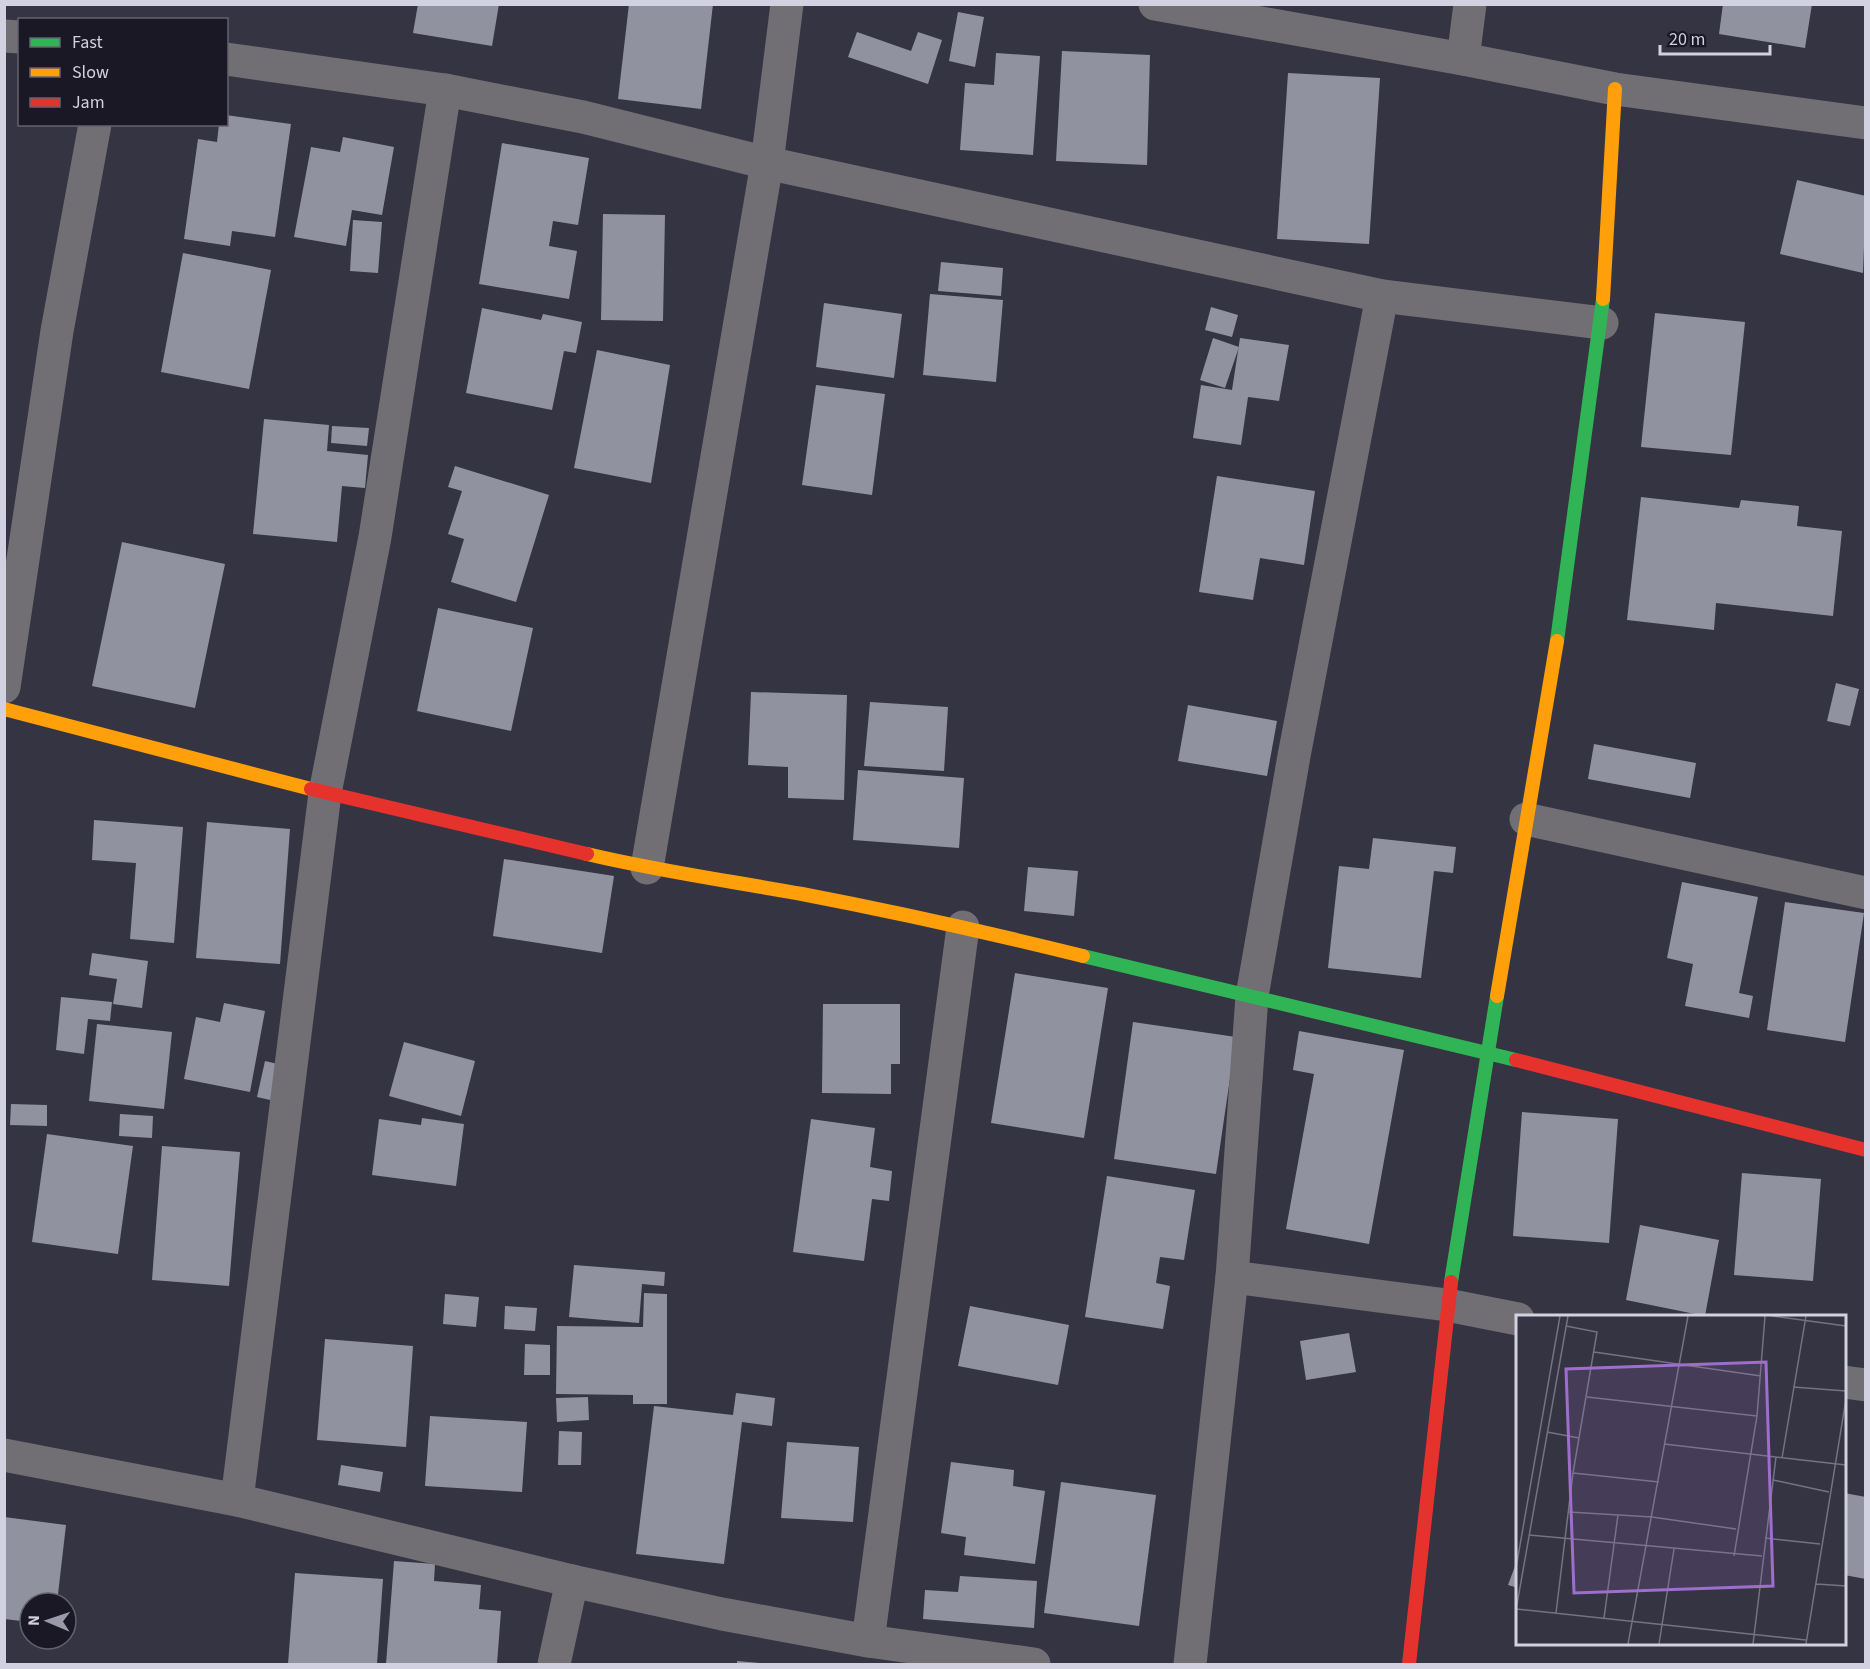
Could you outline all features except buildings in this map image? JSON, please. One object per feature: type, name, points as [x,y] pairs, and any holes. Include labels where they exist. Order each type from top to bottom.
[{"type":"street","points":[[647,868],[767,163],[787,4]]},
{"type":"street","points":[[1155,4],[1463,59],[1615,89],[1866,123]]},
{"type":"street","points":[[1463,59],[1470,4]]},
{"type":"street","points":[[228,58],[445,90],[583,117],[767,163],[1382,296],[1602,323]]},
{"type":"street","points":[[1409,1665],[1447,1305],[1487,1053],[1564,602],[1602,323],[1615,89]]},
{"type":"street","points":[[237,1500],[325,793],[375,537],[445,90]]},
{"type":"street","points":[[4,687],[57,331],[96,126]]},
{"type":"street","points":[[1190,1665],[1232,1277],[1252,996],[1294,756],[1382,296]]},
{"type":"street","points":[[4,709],[177,752],[325,793],[647,868],[801,894],[963,927],[1487,1053],[1866,1150]]},
{"type":"street","points":[[1527,819],[1866,893]]},
{"type":"street","points":[[868,1641],[963,927]]},
{"type":"street","points":[[1232,1277],[1447,1305],[1516,1319]]},
{"type":"street","points":[[1846,1382],[1866,1385]]},
{"type":"street","points":[[4,1455],[237,1500],[572,1581],[868,1641],[1034,1665]]},
{"type":"street","points":[[554,1665],[572,1581]]},
{"type":"traffic: fast","points":[[1557,641],[1603,299]]},
{"type":"traffic: fast","points":[[1083,956],[1516,1060]]},
{"type":"traffic: fast","points":[[1451,1282],[1497,996]]},
{"type":"traffic: slow","points":[[1603,299],[1615,89]]},
{"type":"traffic: slow","points":[[1497,996],[1557,641]]},
{"type":"traffic: slow","points":[[4,709],[311,789]]},
{"type":"traffic: slow","points":[[587,854],[667,871],[872,908],[1083,956]]},
{"type":"traffic: jam","points":[[311,789],[587,854]]},
{"type":"traffic: jam","points":[[1516,1060],[1866,1150]]},
{"type":"traffic: jam","points":[[1409,1664],[1451,1282]]}]
